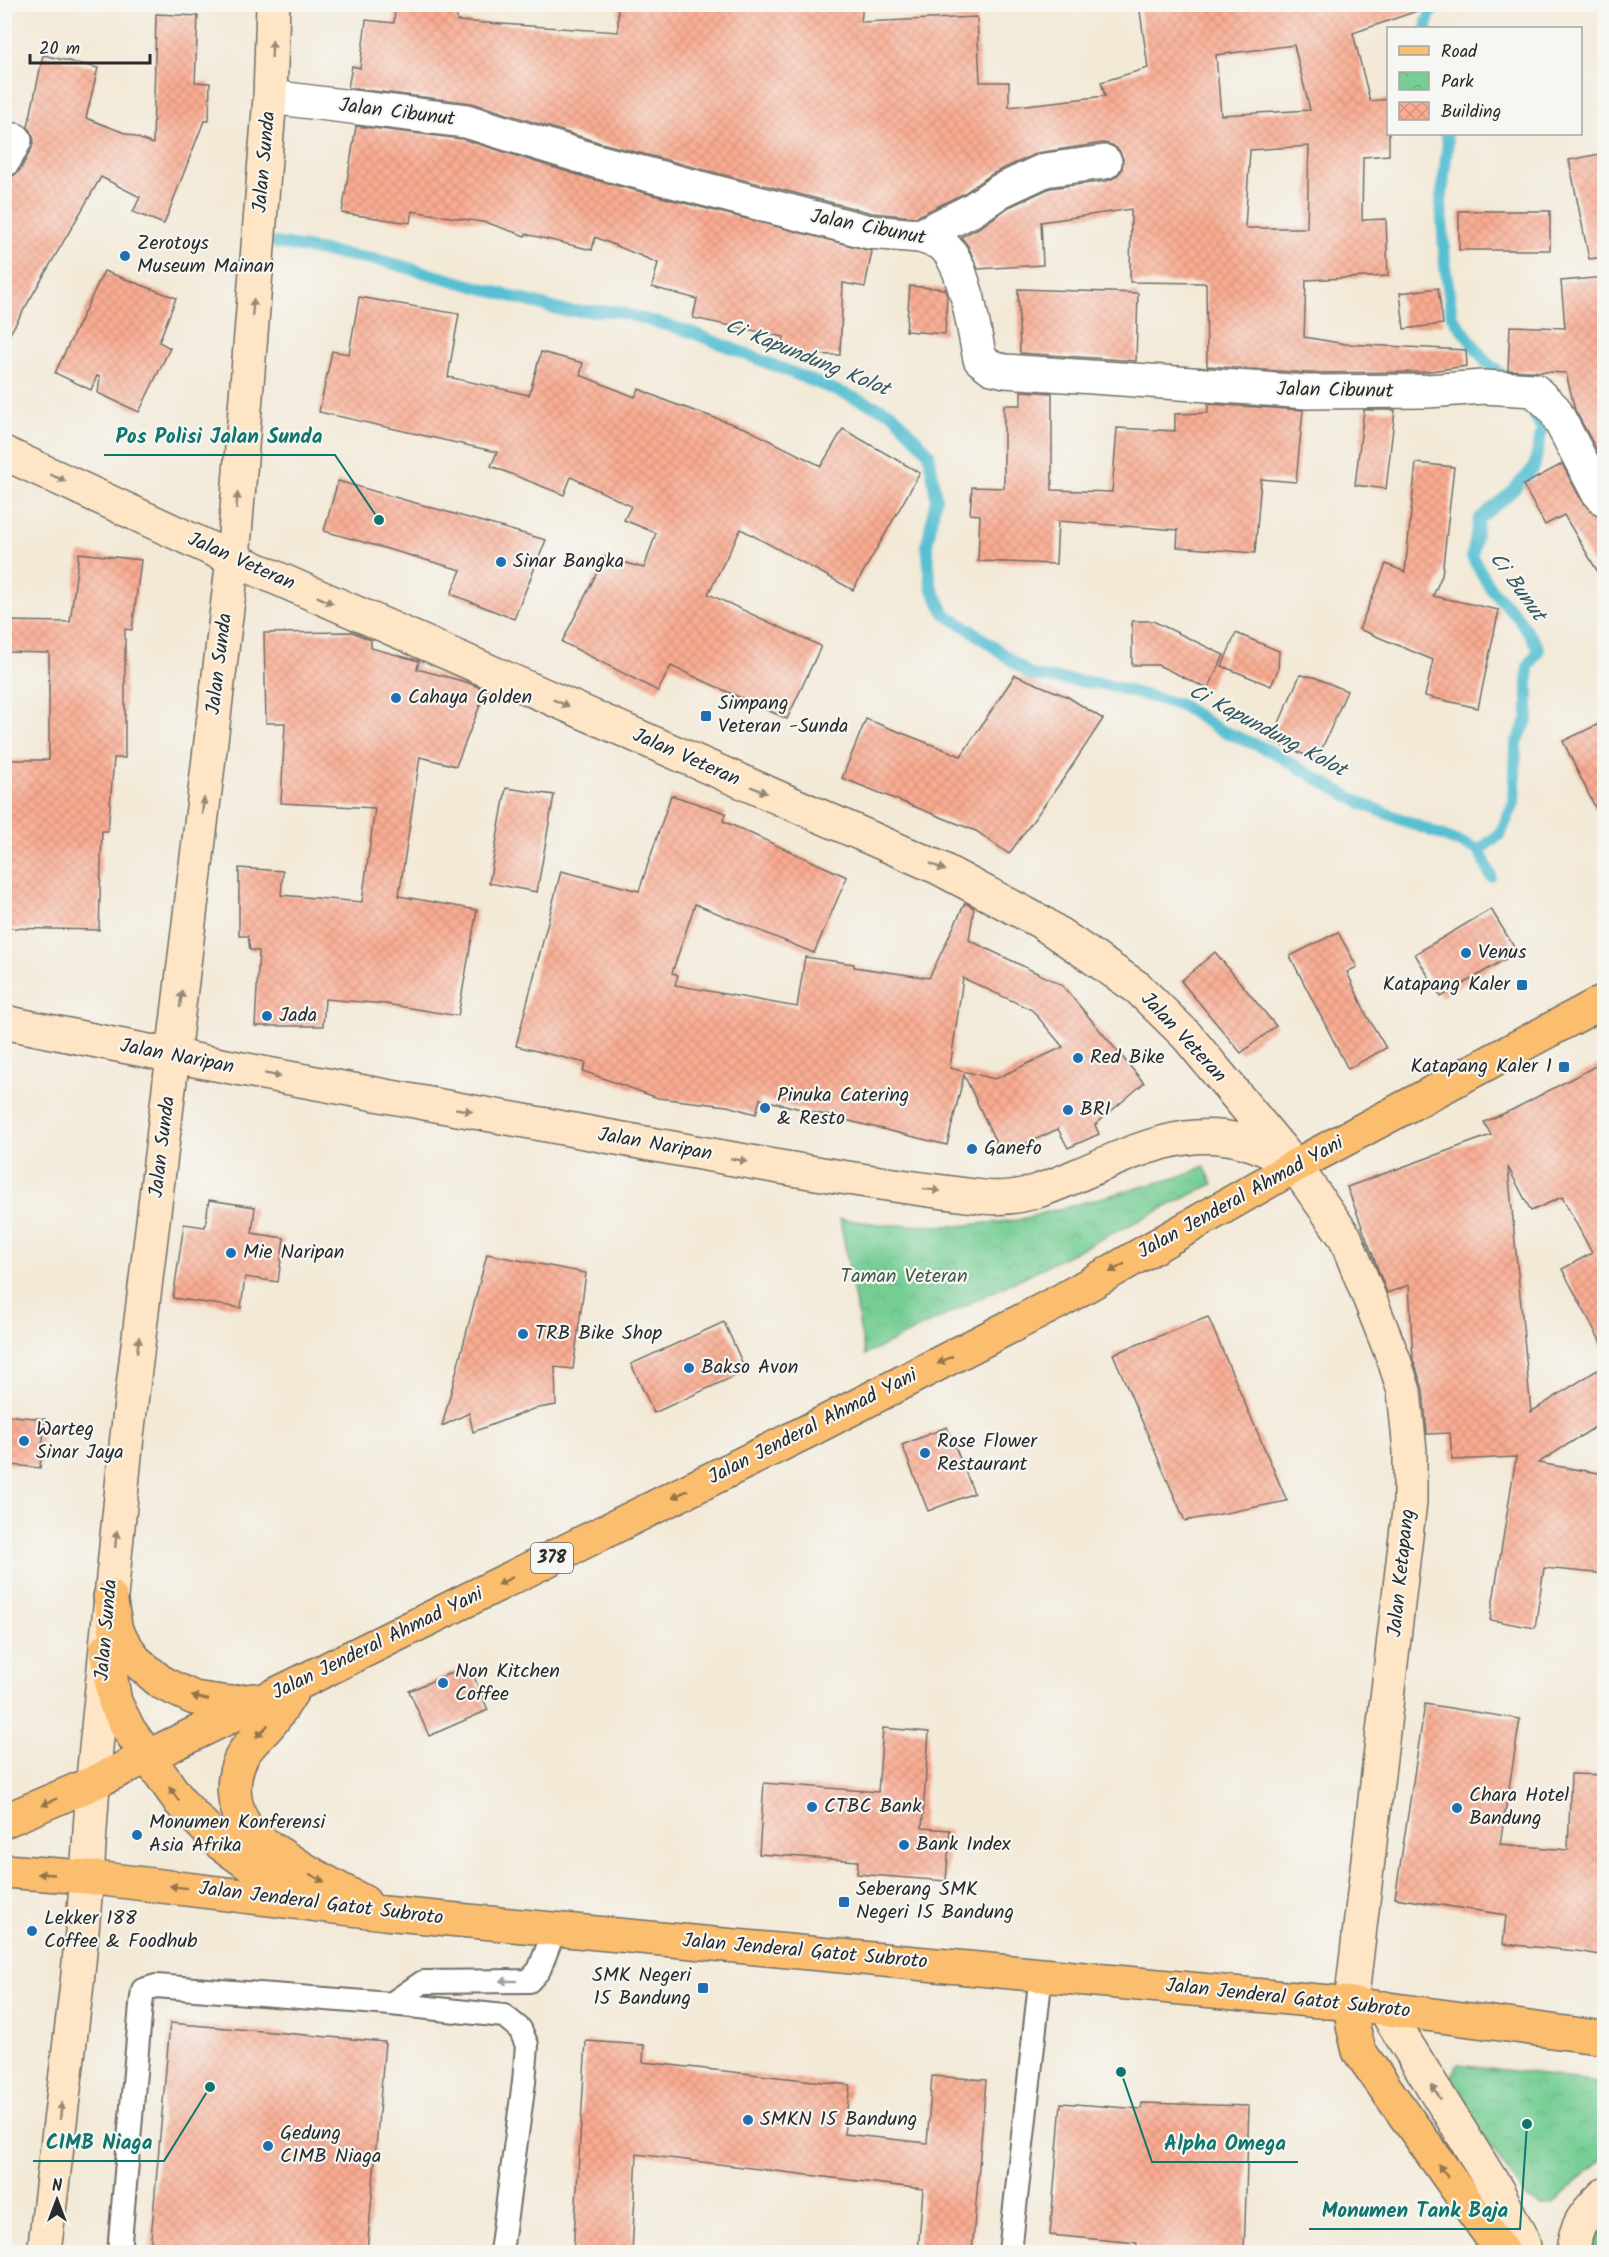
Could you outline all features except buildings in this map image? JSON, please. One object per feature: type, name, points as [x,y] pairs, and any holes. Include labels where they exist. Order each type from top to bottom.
[{"type":"main road","name":"Jalan Sunda","points":[[44,2253],[75,1995],[110,1597],[127,1436],[232,559],[270,97],[273,4]]},
{"type":"main road","name":"Jalan Veteran","points":[[4,453],[232,559],[939,868],[1041,922],[1138,988],[1187,1036],[1295,1166]]},
{"type":"main road","name":"Jalan Jenderal Ahmad Yani","points":[[4,1821],[93,1783],[808,1431],[1060,1301],[1295,1166],[1601,1011]]},
{"type":"main road","name":"Jalan Naripan","points":[[4,1022],[174,1058],[841,1178],[988,1198],[1011,1198],[1048,1188],[1140,1148],[1195,1136],[1230,1137],[1263,1146],[1295,1166]]},
{"type":"main road","name":"Jalan Ketapang","points":[[1295,1166],[1345,1237],[1404,1391],[1410,1451],[1410,1502],[1351,2004]]},
{"type":"main road","points":[[110,1597],[116,1631],[135,1660],[162,1683],[194,1698],[229,1703],[264,1699],[297,1684]]},
{"type":"main road","points":[[106,1650],[115,1702],[129,1730],[181,1803],[221,1844],[268,1878],[320,1904]]},
{"type":"main road","points":[[297,1684],[278,1714],[251,1742],[241,1757],[235,1773],[234,1792],[237,1809],[245,1826],[257,1839],[300,1869],[384,1913]]},
{"type":"main road","name":"Jalan Jenderal Gatot Subroto","points":[[4,1871],[87,1876],[384,1913],[1351,2004],[1605,2038]]},
{"type":"main road","points":[[1351,2004],[1359,2050],[1502,2253]]},
{"type":"main road","points":[[1384,2008],[1497,2190],[1523,2242],[1525,2253]]},
{"type":"main road","points":[[1573,2253],[1574,2238],[1583,2215],[1605,2195]]},
{"type":"street","name":"Jalan Cibunut","points":[[270,97],[466,121],[596,161],[869,232],[920,236],[941,243],[951,254],[968,299],[980,359],[992,368],[1005,371],[1307,393],[1427,391],[1484,387],[1534,390],[1554,409],[1597,491],[1605,499]]},
{"type":"street","points":[[920,236],[972,210],[1000,191],[1045,170],[1105,162]]},
{"type":"lane","points":[[391,2004],[423,1982],[529,1981],[539,1970],[555,1929]]},
{"type":"lane","points":[[1010,2253],[1041,1974]]},
{"type":"lane","points":[[119,2253],[143,1990],[156,1986],[391,2004],[504,2016],[520,2029],[527,2045],[501,2253]]},
{"type":"green space","name":"Taman Veteran","points":[[1204,1166],[1213,1184],[865,1355],[840,1219],[886,1225],[958,1226],[1018,1220],[1186,1175]]},
{"type":"green space","points":[[1458,2064],[1604,2083],[1604,2156],[1555,2203],[1542,2207],[1527,2199],[1458,2099],[1452,2076]]},
{"type":"green space","points":[[1604,2219],[1604,2252],[1588,2252],[1595,2231]]},
{"type":"waterway","name":"Ci Bunut","points":[[1427,27],[1434,4]]},
{"type":"waterway","name":"Ci Bunut","points":[[1446,135],[1448,142],[1441,202],[1445,265],[1452,316],[1486,362],[1510,381]]},
{"type":"waterway","name":"Ci Kapundung Kolot","points":[[276,243],[383,261],[564,311],[615,311],[691,332],[892,413],[929,453],[936,498],[927,545],[931,586],[945,614],[975,633],[1032,676],[1103,684],[1181,705],[1218,729],[1271,751],[1363,804],[1479,850],[1491,876]]},
{"type":"waterway","name":"Ci Bunut","points":[[1479,850],[1500,834],[1514,803],[1516,744],[1528,718],[1528,667],[1539,649],[1519,619],[1491,589],[1472,557],[1479,519],[1507,496],[1534,468],[1542,429],[1525,398]]},
{"type":"place","name":"Zerotoys Museum Mainan","points":[[125,256]]},
{"type":"place","name":"Pos Polisi Jalan Sunda","points":[[379,520]]},
{"type":"place","name":"Sinar Bangka","points":[[501,562]]},
{"type":"place","name":"Cahaya Golden","points":[[396,698]]},
{"type":"place","name":"Simpang Veteran -Sunda","points":[[706,716]]},
{"type":"place","name":"Venus","points":[[1466,953]]},
{"type":"place","name":"Katapang Kaler","points":[[1522,985]]},
{"type":"place","name":"Jada","points":[[267,1016]]},
{"type":"place","name":"Red Bike","points":[[1078,1058]]},
{"type":"place","name":"Katapang Kaler 1","points":[[1564,1067]]},
{"type":"place","name":"Pinuka Catering & Resto","points":[[765,1108]]},
{"type":"place","name":"BRI","points":[[1068,1110]]},
{"type":"place","name":"Ganefo","points":[[972,1149]]},
{"type":"place","name":"Mie Naripan","points":[[231,1253]]},
{"type":"place","name":"TRB Bike Shop","points":[[523,1334]]},
{"type":"place","name":"Bakso Avon","points":[[689,1368]]},
{"type":"place","name":"Warteg Sinar Jaya","points":[[24,1441]]},
{"type":"place","name":"Rose Flower Restaurant","points":[[925,1453]]},
{"type":"place","name":"Non Kitchen Coffee","points":[[443,1683]]},
{"type":"place","name":"CTBC Bank","points":[[812,1807]]},
{"type":"place","name":"Chara Hotel Bandung","points":[[1457,1808]]},
{"type":"place","name":"Monumen Konferensi Asia Afrika","points":[[137,1835]]},
{"type":"place","name":"Bank Index","points":[[904,1845]]},
{"type":"place","name":"Seberang SMK Negeri 15 Bandung","points":[[844,1902]]},
{"type":"place","name":"Lekker 188 Coffee & Foodhub","points":[[32,1931]]},
{"type":"place","name":"SMK Negeri 15 Bandung","points":[[703,1988]]},
{"type":"place","name":"Alpha Omega","points":[[1121,2072]]},
{"type":"place","name":"CIMB Niaga","points":[[210,2087]]},
{"type":"place","name":"SMKN 15 Bandung","points":[[748,2120]]},
{"type":"place","name":"Monumen Tank Baja","points":[[1527,2124]]},
{"type":"place","name":"Gedung CIMB Niaga","points":[[268,2146]]}]
